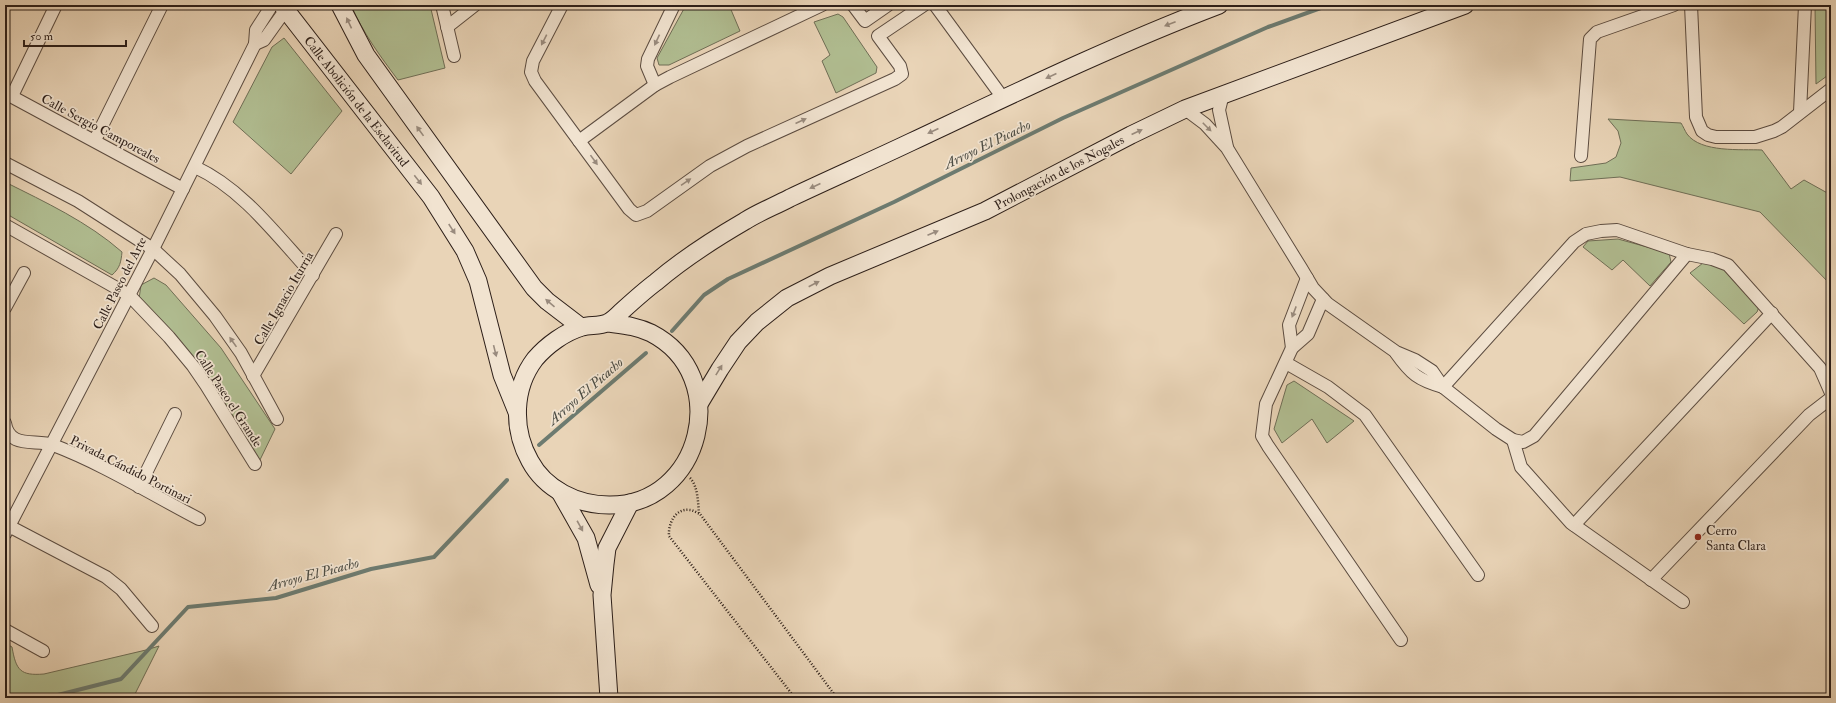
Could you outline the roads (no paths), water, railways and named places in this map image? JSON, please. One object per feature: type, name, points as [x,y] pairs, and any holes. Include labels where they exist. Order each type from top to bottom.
[{"type":"main road","points":[[340,5],[366,55],[534,288],[553,306],[581,327]]},
{"type":"main road","points":[[608,323],[657,281],[694,253],[746,220],[1002,98],[1128,41],[1219,5]]},
{"type":"main road","name":"Prolongación de los Nogales","points":[[699,404],[738,342],[756,322],[787,298],[830,276],[985,211],[1131,134],[1185,109],[1465,5]]},
{"type":"main road","name":"Calle Abolición de la Esclavitud","points":[[282,6],[431,197]]},
{"type":"main road","name":"Prolongación de los Nogales","points":[[431,197],[465,251],[475,275],[502,375],[516,412],[518,431],[523,449],[532,466],[545,480],[560,492],[576,500],[594,504],[612,506],[630,503],[646,497],[673,479],[681,469],[691,452],[697,436],[699,420],[699,404],[694,382],[684,362],[669,346],[651,333],[630,326],[608,323],[581,327],[556,340],[535,359],[522,384],[516,412]]},
{"type":"main road","points":[[560,492],[586,538],[602,594]]},
{"type":"main road","points":[[609,698],[602,594],[607,548],[630,503]]},
{"type":"street","points":[[8,95],[56,5]]},
{"type":"street","points":[[95,140],[162,5]]},
{"type":"street","points":[[442,5],[454,56]]},
{"type":"street","points":[[447,27],[475,5]]},
{"type":"street","points":[[562,5],[533,61],[530,72],[629,209],[636,215],[647,211],[710,166],[747,146],[895,79],[902,74],[900,66],[853,5]]},
{"type":"street","points":[[655,85],[647,66],[648,59],[674,5]]},
{"type":"street","points":[[579,141],[655,85],[822,5]]},
{"type":"street","points":[[865,21],[888,5]]},
{"type":"street","points":[[878,36],[924,5]]},
{"type":"street","points":[[935,5],[1002,98]]},
{"type":"street","points":[[1581,156],[1590,39],[1597,32],[1674,5]]},
{"type":"street","points":[[1691,5],[1696,117],[1702,130],[1708,135],[1716,137],[1754,137],[1774,132],[1831,89]]},
{"type":"street","points":[[1800,112],[1805,5]]},
{"type":"street","name":"Calle Paseo del Arte","points":[[6,528],[51,445],[184,189],[255,44],[264,40],[282,6]]},
{"type":"street","points":[[1223,94],[1220,114],[1227,148]]},
{"type":"street","name":"Calle Sergio Camporeales","points":[[8,95],[95,140],[184,189]]},
{"type":"street","points":[[1185,109],[1205,124],[1227,148],[1307,278],[1323,299],[1396,352],[1415,360],[1432,371],[1443,387],[1496,429],[1513,440],[1523,442],[1534,436],[1688,254]]},
{"type":"street","points":[[5,163],[78,200],[153,249],[180,274],[215,316],[241,353],[277,418]]},
{"type":"street","points":[[195,167],[212,175],[228,188],[256,214],[313,275]]},
{"type":"street","name":"Calle Paseo el Grande","points":[[5,225],[129,295],[193,366],[255,464]]},
{"type":"street","points":[[1443,387],[1574,242],[1586,234],[1617,230],[1688,254],[1718,260],[1728,265],[1820,368],[1831,394]]},
{"type":"street","name":"Calle Ignacio Iturria","points":[[253,376],[336,234]]},
{"type":"street","points":[[5,308],[24,274]]},
{"type":"street","points":[[1292,348],[1289,325],[1307,278]]},
{"type":"street","points":[[1323,299],[1308,334],[1292,348],[1266,404],[1262,436],[1401,640]]},
{"type":"street","points":[[1574,525],[1772,313]]},
{"type":"street","points":[[1286,363],[1328,387],[1365,415],[1478,575]]},
{"type":"street","points":[[1651,580],[1809,415],[1831,398]]},
{"type":"street","points":[[139,487],[175,414]]},
{"type":"street","name":"Privada Cándido Portinari","points":[[5,423],[10,437],[17,440],[51,445],[90,462],[199,519]]},
{"type":"street","points":[[1513,440],[1521,467],[1574,525],[1684,602]]},
{"type":"street","points":[[6,528],[106,577],[121,589],[152,626]]},
{"type":"street","points":[[5,630],[43,651]]},
{"type":"waterway","name":"Arroyo El Picacho","points":[[672,331],[704,295],[728,279],[894,202],[1063,118],[1268,27],[1329,5]]},
{"type":"waterway","name":"Arroyo El Picacho","points":[[539,445],[646,353]]},
{"type":"waterway","name":"Arroyo El Picacho","points":[[46,698],[121,679],[188,607],[276,598],[371,569],[434,557],[507,480]]},
{"type":"place","name":"Cerro Santa Clara","points":[[1698,537]]}]
